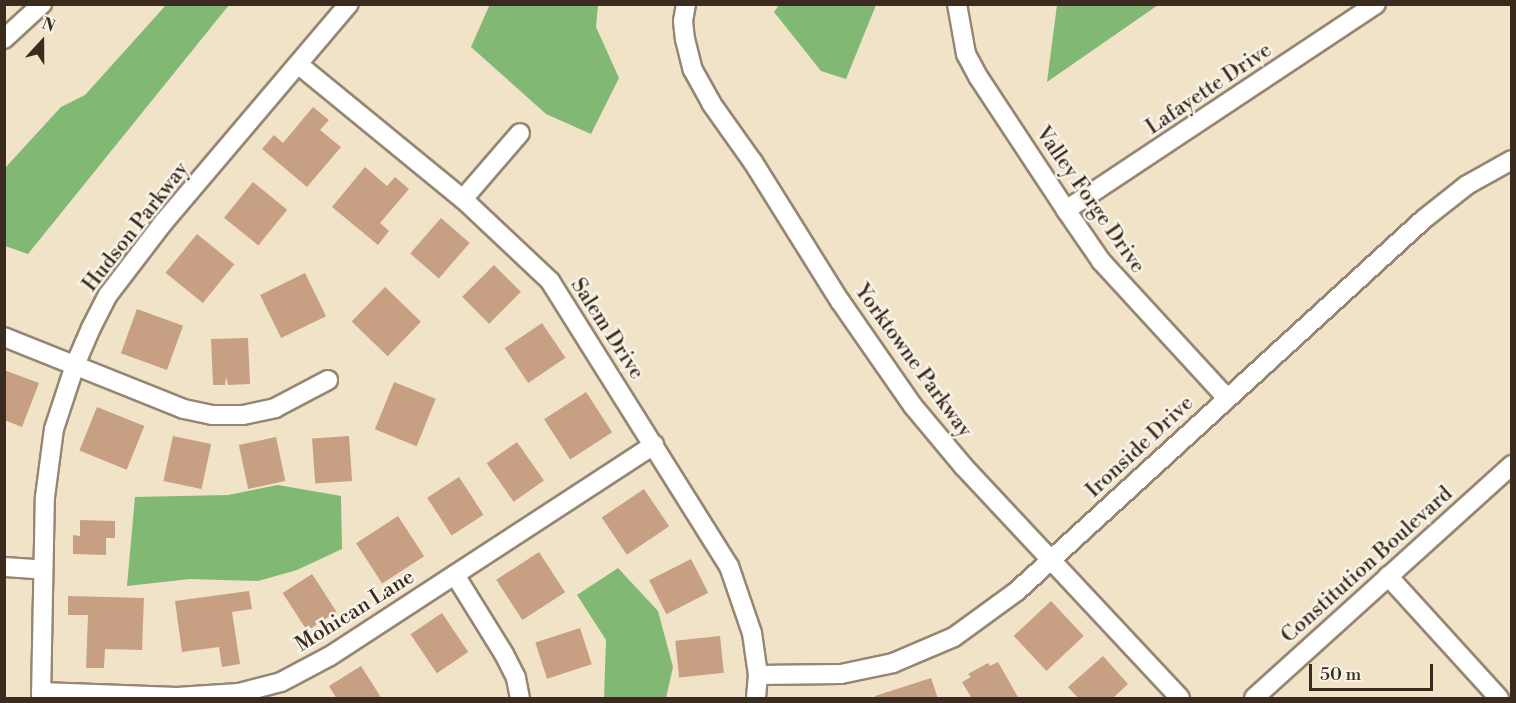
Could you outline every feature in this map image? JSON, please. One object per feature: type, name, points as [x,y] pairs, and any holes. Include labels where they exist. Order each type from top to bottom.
[{"type":"street","points":[[4,39],[42,4]]},
{"type":"street","name":"Hudson Parkway","points":[[41,695],[45,497],[54,429],[75,365],[108,295],[164,223],[349,4]]},
{"type":"street","name":"Yorktowne Parkway","points":[[686,4],[683,21],[693,70],[840,301],[913,406],[949,449],[1180,699]]},
{"type":"street","name":"Valley Forge Drive","points":[[957,4],[966,54],[974,70],[1066,210],[1101,261],[1227,398]]},
{"type":"street","name":"Lafayette Drive","points":[[1066,210],[1376,4]]},
{"type":"street","name":"Salem Drive","points":[[299,65],[463,199],[550,281],[729,566],[752,633],[758,675],[756,699]]},
{"type":"street","points":[[463,199],[520,133]]},
{"type":"street","name":"Ironside Drive","points":[[758,675],[841,674],[893,663],[954,637],[1017,591],[1424,219],[1467,185],[1512,160]]},
{"type":"street","points":[[4,337],[184,409],[212,416],[243,416],[275,408],[328,380]]},
{"type":"street","name":"Mohican Lane","points":[[41,695],[177,698],[239,693],[281,682],[330,656],[654,445]]},
{"type":"street","name":"Constitution Boulevard","points":[[1254,699],[1512,465]]},
{"type":"street","points":[[4,567],[44,570]]},
{"type":"street","points":[[454,575],[504,654],[516,678],[520,699]]},
{"type":"street","points":[[1388,576],[1499,699]]},
{"type":"green space","points":[[490,4],[598,5],[596,27],[619,78],[591,134],[546,114],[471,47]]},
{"type":"green space","points":[[1057,4],[1158,5],[1047,82]]},
{"type":"green space","points":[[166,5],[229,5],[28,254],[5,246],[5,168],[61,107],[85,95]]},
{"type":"green space","points":[[779,5],[876,5],[846,79],[821,71],[774,12]]},
{"type":"green space","points":[[278,485],[341,496],[342,549],[297,570],[258,581],[190,579],[127,586],[135,497],[228,495]]},
{"type":"green space","points":[[618,568],[658,611],[673,667],[666,698],[604,698],[606,640],[577,595]]},
{"type":"building","points":[[313,107],[329,120],[320,130],[341,147],[307,187],[262,149],[274,135],[283,143]]},
{"type":"building","points":[[365,167],[387,186],[395,177],[409,189],[380,223],[389,231],[378,245],[332,207]]},
{"type":"building","points":[[253,182],[287,210],[258,245],[224,218]]},
{"type":"building","points":[[441,218],[470,243],[439,278],[410,253]]},
{"type":"building","points":[[197,234],[234,264],[203,303],[166,273]]},
{"type":"building","points":[[494,265],[521,292],[489,324],[462,297]]},
{"type":"building","points":[[305,273],[326,316],[281,338],[260,295]]},
{"type":"building","points":[[385,287],[421,322],[388,356],[352,322]]},
{"type":"building","points":[[137,309],[183,326],[167,370],[121,353]]},
{"type":"building","points":[[542,323],[565,358],[528,383],[505,348]]},
{"type":"building","points":[[248,338],[250,384],[228,385],[226,377],[225,385],[213,385],[211,339]]},
{"type":"building","points":[[4,370],[39,383],[22,427],[4,420]]},
{"type":"building","points":[[394,382],[436,399],[417,446],[375,429]]},
{"type":"building","points":[[586,392],[612,432],[570,459],[544,419]]},
{"type":"building","points":[[97,407],[144,426],[127,470],[79,451]]},
{"type":"building","points":[[173,436],[211,444],[202,489],[163,481]]},
{"type":"building","points":[[349,436],[352,481],[315,483],[312,439]]},
{"type":"building","points":[[276,437],[285,481],[248,489],[239,445]]},
{"type":"building","points":[[517,442],[544,481],[514,502],[487,463]]},
{"type":"building","points":[[459,477],[484,515],[452,535],[427,498]]},
{"type":"building","points":[[644,489],[669,526],[627,555],[602,518]]},
{"type":"building","points":[[398,516],[424,556],[382,583],[356,543]]},
{"type":"building","points":[[80,520],[115,521],[115,538],[106,538],[106,555],[73,554],[73,535],[80,536]]},
{"type":"building","points":[[539,552],[565,592],[522,620],[496,580]]},
{"type":"building","points":[[691,559],[708,593],[666,614],[649,580]]},
{"type":"building","points":[[312,574],[337,612],[307,631],[283,593]]},
{"type":"building","points":[[249,591],[252,609],[232,612],[240,664],[222,667],[219,647],[182,652],[175,601]]},
{"type":"building","points":[[68,596],[144,598],[142,650],[105,649],[104,668],[86,668],[88,615],[68,615]]},
{"type":"building","points":[[1051,601],[1084,636],[1046,671],[1014,636]]},
{"type":"building","points":[[442,613],[468,652],[437,673],[410,634]]},
{"type":"building","points":[[580,628],[592,664],[547,679],[535,643]]},
{"type":"building","points":[[720,636],[724,673],[679,678],[675,641]]},
{"type":"building","points":[[1103,656],[1128,684],[1112,699],[1079,699],[1068,687]]},
{"type":"building","points":[[998,662],[1019,699],[972,699],[962,682],[971,677],[968,674],[988,663],[990,666]]},
{"type":"building","points":[[361,666],[382,699],[337,699],[329,686]]},
{"type":"building","points":[[931,678],[938,699],[876,699],[875,696]]}]
